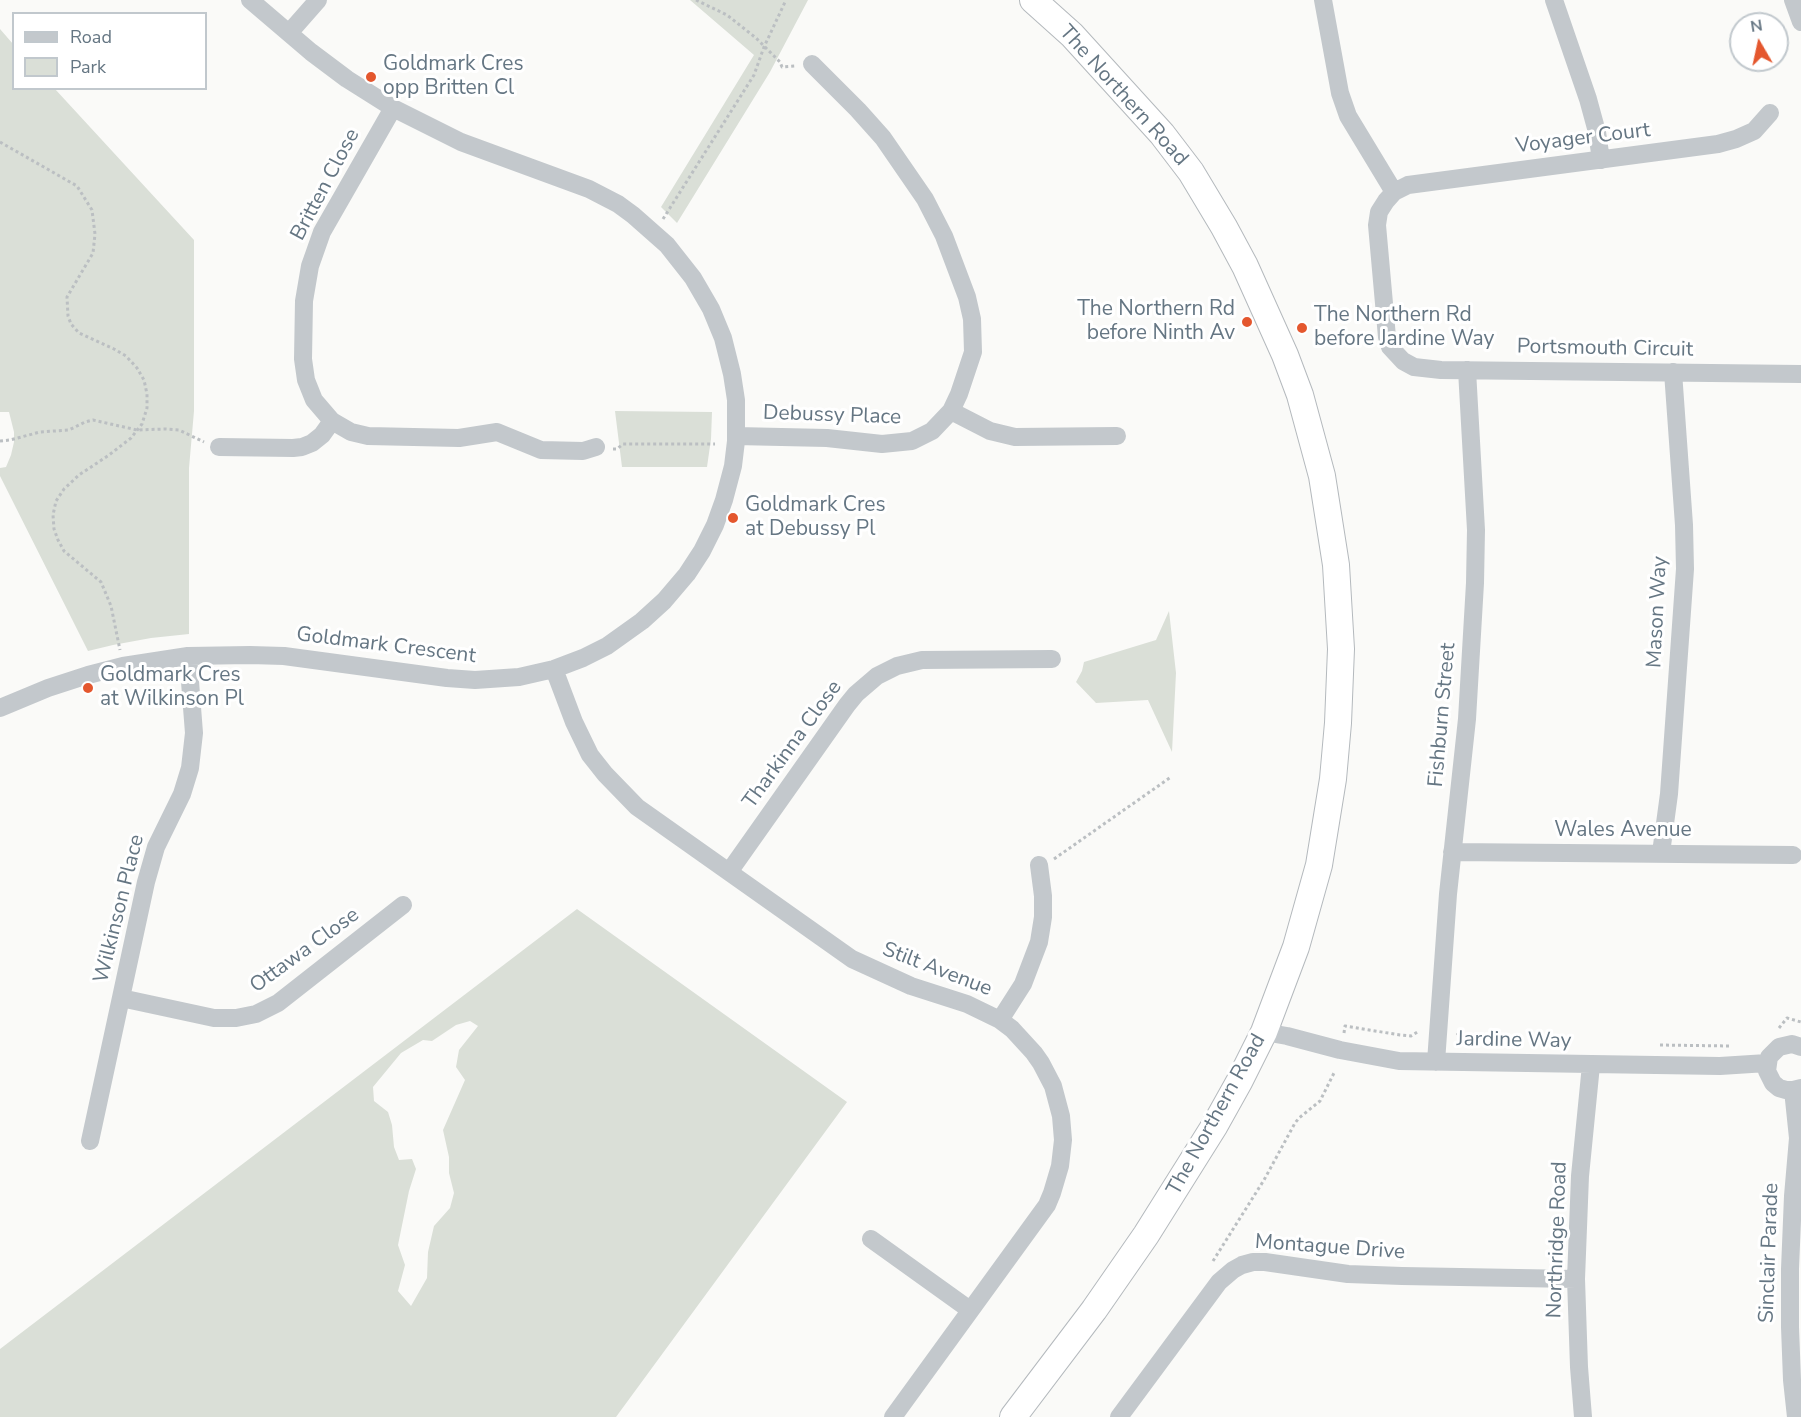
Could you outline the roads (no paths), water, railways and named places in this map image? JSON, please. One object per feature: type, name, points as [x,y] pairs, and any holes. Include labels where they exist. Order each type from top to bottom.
[{"type":"highway","name":"The Northern Road","points":[[1013,1417],[1094,1310],[1152,1227],[1215,1125],[1264,1032],[1296,948],[1319,865],[1334,779],[1341,649],[1336,564],[1322,476],[1300,395],[1245,266],[1191,172],[1162,134],[1072,35],[1033,0]]},
{"type":"street","name":"Goldmark Crescent","points":[[0,708],[48,688],[123,666],[188,656],[250,654],[276,656],[468,680],[519,677],[554,669],[595,652],[620,638],[658,607],[687,574],[702,551],[718,516],[731,476],[736,436],[736,400],[732,374],[727,351],[705,298],[675,255],[654,233],[618,204],[589,189],[469,146],[393,108],[339,73],[250,0]]},
{"type":"street","points":[[289,33],[318,0]]},
{"type":"street","points":[[1323,0],[1340,93],[1348,116],[1394,192]]},
{"type":"street","points":[[1554,0],[1588,99],[1597,132],[1601,160]]},
{"type":"street","points":[[1793,0],[1801,22]]},
{"type":"street","name":"Debussy Place","points":[[736,436],[811,437],[868,443],[902,443],[923,437],[951,411],[970,364],[974,341],[970,308],[951,252],[925,199],[892,150],[858,110],[812,64]]},
{"type":"street","name":"Britten Close","points":[[393,108],[322,232],[308,272],[304,302],[304,371],[314,400],[332,421],[351,432],[376,437],[459,438],[497,432],[541,450],[582,451],[596,447]]},
{"type":"street","name":"Voyager Court","points":[[1394,192],[1408,185],[1718,144],[1754,131],[1770,113]]},
{"type":"street","name":"Portsmouth Circuit","points":[[1394,192],[1379,212],[1377,225],[1386,330],[1390,346],[1403,361],[1414,367],[1433,370],[1801,374]]},
{"type":"street","name":"Fishburn Street","points":[[1436,1062],[1447,903],[1467,719],[1475,583],[1476,530],[1467,370]]},
{"type":"street","name":"Mason Way","points":[[1661,853],[1669,794],[1685,568],[1673,372]]},
{"type":"street","points":[[951,411],[990,431],[1014,436],[1117,436]]},
{"type":"street","points":[[219,447],[302,447],[322,435],[332,421]]},
{"type":"street","name":"Wilkinson Place","points":[[90,1141],[151,862],[161,835],[182,795],[190,768],[194,733],[188,656]]},
{"type":"street","name":"Tharkinna Close","points":[[729,872],[846,705],[877,676],[897,666],[921,660],[1052,659]]},
{"type":"street","name":"Stilt Avenue","points":[[554,669],[583,741],[604,774],[637,807],[852,959],[902,983],[967,1004],[1000,1020],[1012,1029],[1034,1053],[1053,1086],[1060,1116],[1062,1153],[1047,1205],[893,1417]]},
{"type":"street","name":"Wales Avenue","points":[[1452,852],[1793,855]]},
{"type":"street","points":[[1000,1020],[1023,984],[1039,942],[1043,917],[1043,896],[1039,865]]},
{"type":"street","name":"Ottawa Close","points":[[121,998],[214,1018],[236,1018],[256,1014],[278,1003],[403,905]]},
{"type":"street","name":"Jardine Way","points":[[1264,1032],[1399,1061],[1591,1065],[1767,1064]]},
{"type":"street","points":[[1797,1089],[1786,1090],[1773,1083],[1767,1071],[1767,1064],[1773,1051],[1779,1047],[1800,1045]]},
{"type":"street","name":"Northridge Road","points":[[1583,1417],[1576,1279],[1580,1176],[1591,1065]]},
{"type":"street","name":"Sinclair Parade","points":[[1796,1417],[1790,1327],[1797,1089]]},
{"type":"street","points":[[871,1239],[970,1310]]},
{"type":"street","name":"Montague Drive","points":[[1119,1417],[1219,1282],[1242,1265],[1265,1262],[1348,1274],[1576,1279]]},
{"type":"place","name":"Goldmark Cres opp Britten Cl","points":[[371,77]]},
{"type":"place","name":"The Northern Rd before Ninth Av","points":[[1247,322]]},
{"type":"place","name":"The Northern Rd before Jardine Way","points":[[1302,328]]},
{"type":"place","name":"Goldmark Cres at Debussy Pl","points":[[733,518]]},
{"type":"place","name":"Goldmark Cres at Wilkinson Pl","points":[[88,688]]}]
